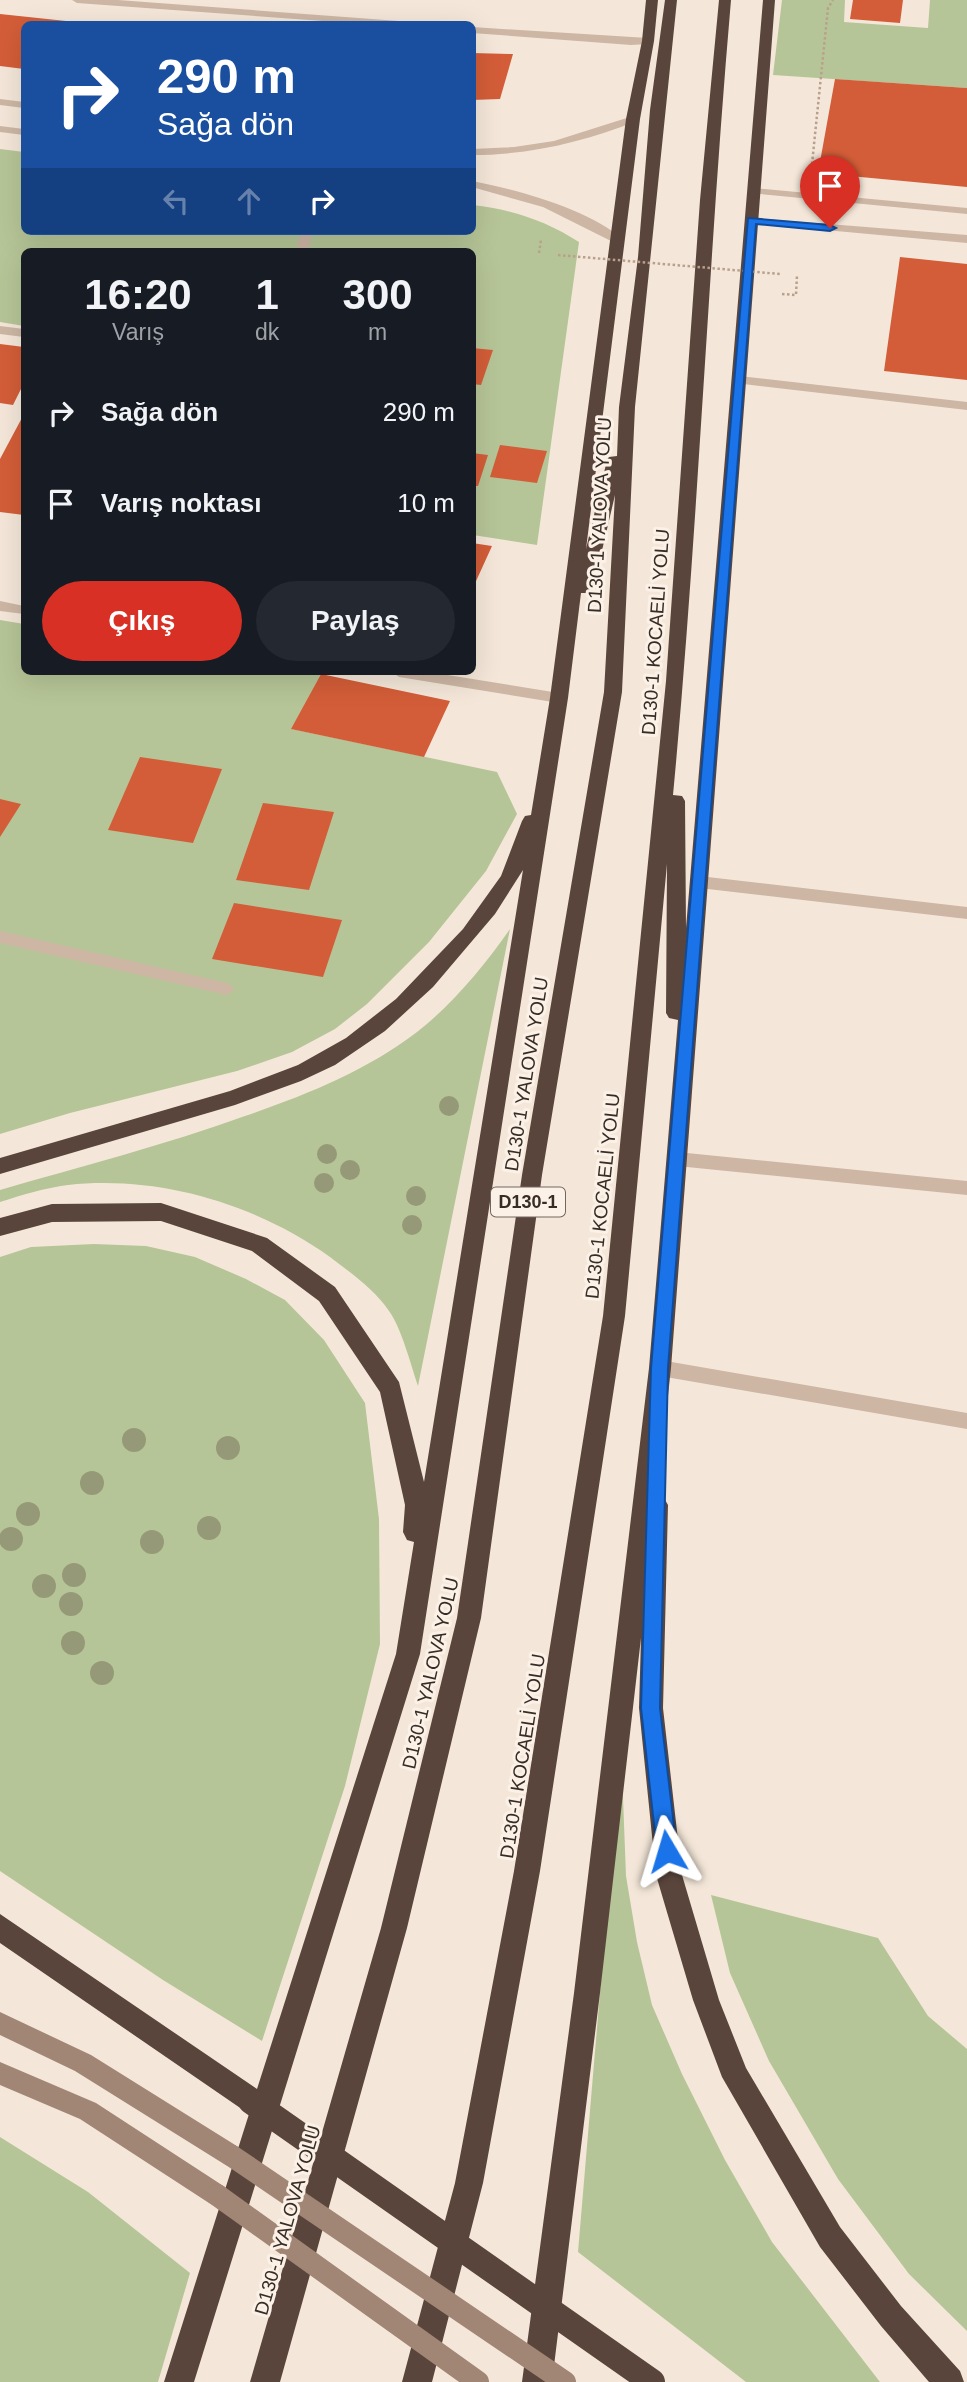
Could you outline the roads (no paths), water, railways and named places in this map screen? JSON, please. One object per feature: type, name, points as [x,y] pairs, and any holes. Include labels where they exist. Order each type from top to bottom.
[{"type":"highway","points":[[179,2382],[408,1654],[559,698],[633,119],[648,41],[652,0]]},
{"type":"highway","name":"D130-1 YALOVA YOLU","points":[[265,2382],[394,1928],[469,1618],[532,1175],[613,692],[627,407],[671,0]]},
{"type":"highway","name":"D130-1 KOCAELİ YOLU","points":[[417,2382],[469,2183],[527,1871],[614,1316],[675,681],[707,200],[725,0]]},
{"type":"highway","points":[[537,2382],[587,1993],[660,1368],[769,0]]},
{"type":"highway","points":[[0,1166],[76,1142],[173,1118],[271,1084],[327,1060],[375,1030],[452,955],[506,884],[540,799],[559,698],[627,407]]},
{"type":"highway","points":[[675,681],[677,1159]]},
{"type":"highway","points":[[0,1227],[52,1213],[161,1212],[259,1244],[327,1294],[391,1389],[417,1504],[408,1654]]},
{"type":"highway","points":[[660,1368],[651,1708],[669,1875],[706,2000],[736,2077],[830,2237],[891,2316],[949,2382]]},
{"type":"highway","points":[[0,1927],[652,2382]]},
{"type":"main road","points":[[0,2023],[83,2063],[232,2156],[565,2382]]},
{"type":"main road","points":[[0,2073],[88,2110],[217,2195],[478,2382]]},
{"type":"street","points":[[76,0],[336,21]]},
{"type":"street","points":[[476,30],[648,41]]},
{"type":"street","points":[[0,102],[21,105]]},
{"type":"street","points":[[476,152],[549,145],[613,128],[633,119]]},
{"type":"street","points":[[0,130],[21,132]]},
{"type":"street","points":[[476,185],[559,210],[617,240]]},
{"type":"street","points":[[754,191],[967,211]]},
{"type":"street","points":[[751,221],[967,240]]},
{"type":"street","points":[[0,330],[21,333]]},
{"type":"street","points":[[739,380],[967,406]]},
{"type":"street","points":[[0,606],[21,610]]},
{"type":"street","points":[[417,675],[559,698]]},
{"type":"street","points":[[699,882],[967,913]]},
{"type":"street","points":[[0,937],[227,989]]},
{"type":"street","points":[[677,1159],[967,1188]]},
{"type":"street","points":[[660,1368],[967,1420]]}]
